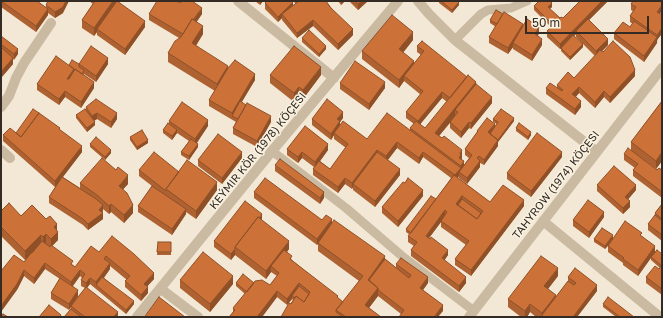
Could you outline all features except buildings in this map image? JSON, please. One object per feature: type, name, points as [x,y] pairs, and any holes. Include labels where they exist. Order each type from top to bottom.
[{"type":"street","points":[[238,1],[334,78]]},
{"type":"street","name":"KEÝMIR KÖR (1978) KÖÇESI","points":[[137,317],[272,151],[398,1]]},
{"type":"street","points":[[418,1],[428,14],[455,40],[597,152]]},
{"type":"street","points":[[1,107],[9,96],[24,63],[51,23]]},
{"type":"street","name":"TAHYROW (1974) KÖÇESI","points":[[471,314],[662,68]]},
{"type":"street","points":[[1,150],[10,158]]},
{"type":"street","points":[[543,221],[660,317]]},
{"type":"street","points":[[161,288],[198,317]]},
{"type":"lane","points":[[455,40],[481,14],[488,10],[511,8],[527,1]]},
{"type":"lane","points":[[272,151],[346,208],[471,314]]}]
